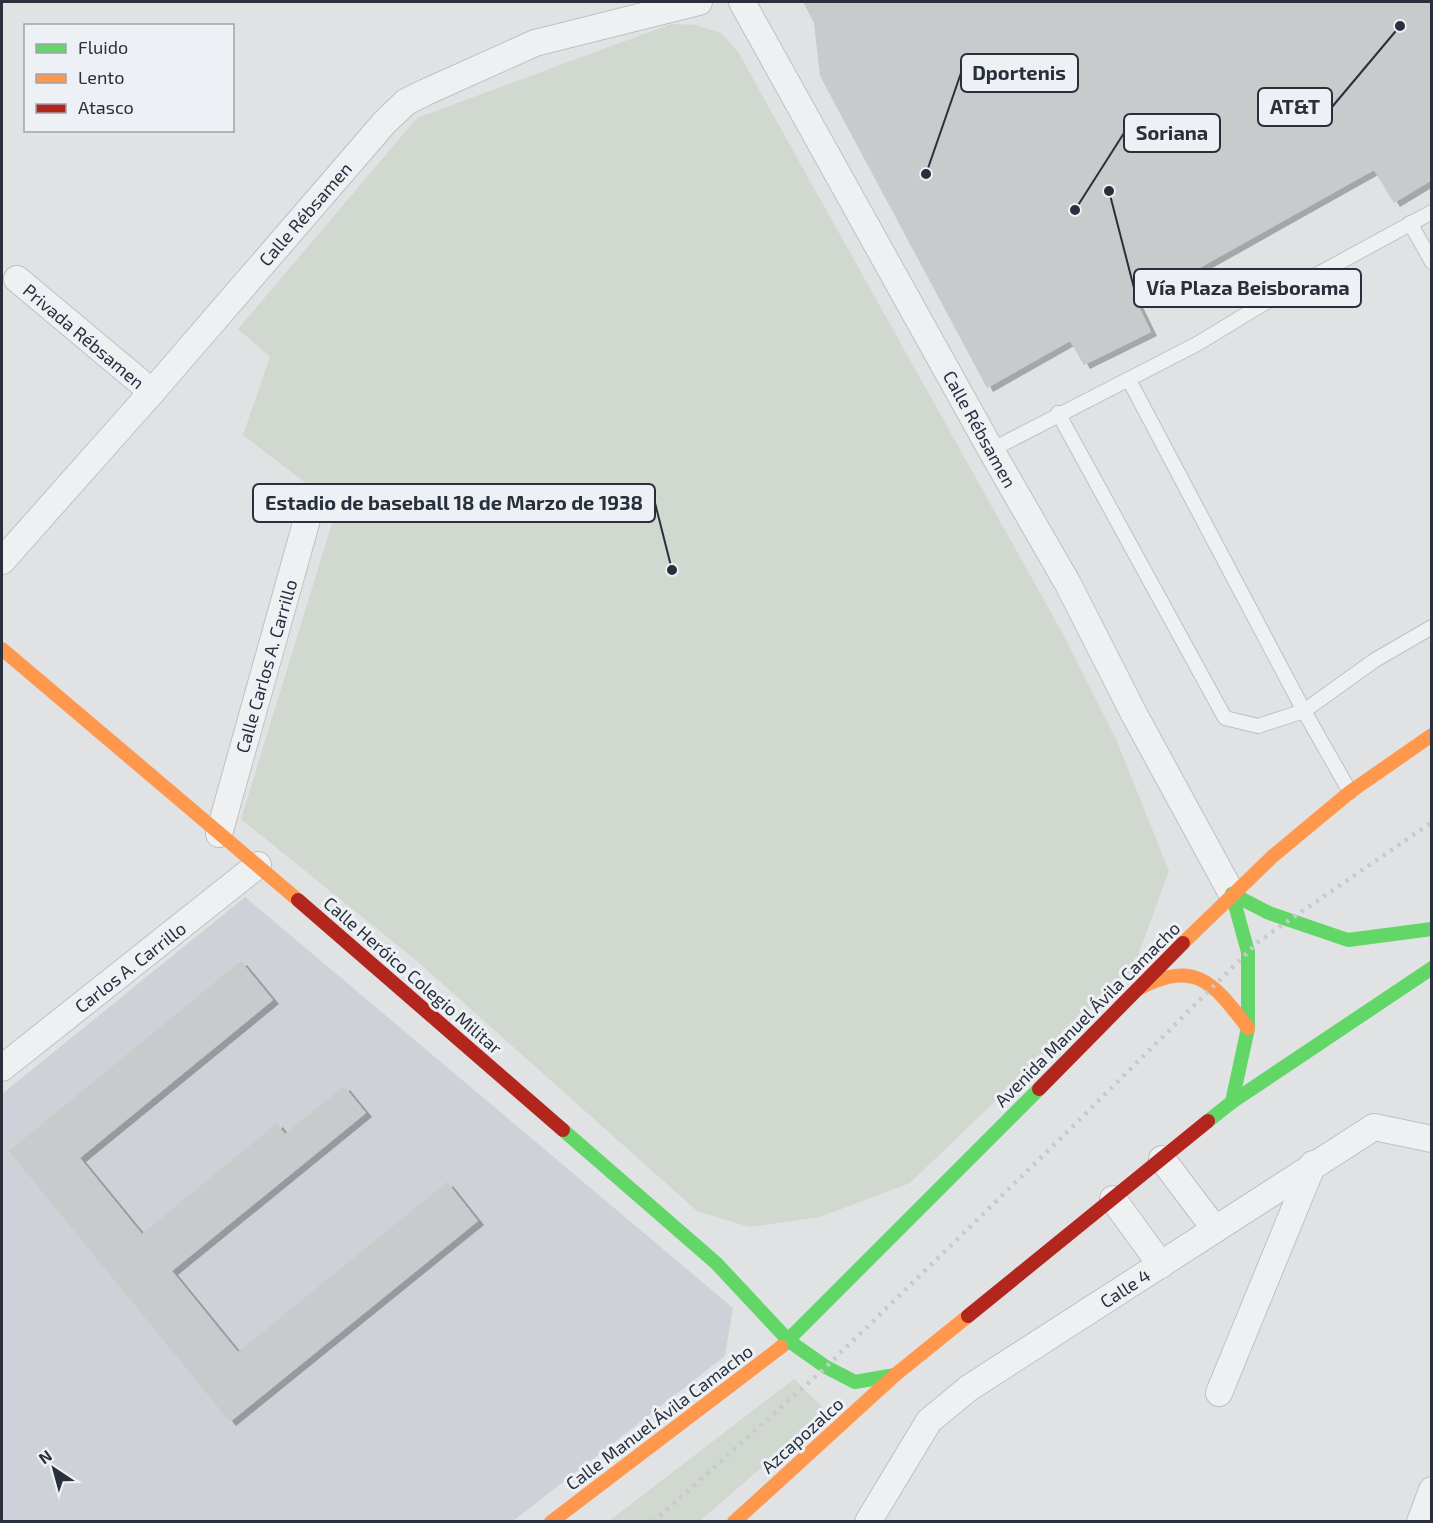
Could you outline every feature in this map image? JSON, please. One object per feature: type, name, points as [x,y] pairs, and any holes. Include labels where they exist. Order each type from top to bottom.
[{"type":"main road","name":"Calle Heróico Colegio Militar","points":[[2,649],[258,865],[716,1263],[789,1341],[826,1367],[855,1382],[895,1375]]},
{"type":"main road","name":"Avenida Manuel Ávila Camacho","points":[[789,1341],[1232,894],[1273,856],[1350,792],[1431,735]]},
{"type":"main road","points":[[1232,894],[1269,913],[1348,940],[1431,930]]},
{"type":"main road","points":[[1232,894],[1248,951],[1248,1028],[1232,1102]]},
{"type":"main road","points":[[895,1375],[1232,1102],[1431,968]]},
{"type":"main road","points":[[1137,989],[1167,976],[1189,974],[1214,986],[1248,1028]]},
{"type":"main road","name":"Calle Manuel Ávila Camacho","points":[[551,1521],[789,1341]]},
{"type":"main road","name":"Azcapozalco","points":[[734,1521],[895,1375]]},
{"type":"street","name":"Calle Rébsamen","points":[[2,561],[152,392],[385,122],[406,102],[535,44],[699,2],[744,4],[991,450],[1068,584],[1134,714],[1232,894]]},
{"type":"street","name":"Privada Rébsamen","points":[[17,279],[152,392]]},
{"type":"street","name":"Calle Carlos A. Carrillo","points":[[219,834],[313,498]]},
{"type":"street","name":"Carlos A. Carrillo","points":[[2,1068],[258,865]]},
{"type":"street","name":"Calle 4","points":[[868,1521],[929,1421],[969,1389],[1374,1127],[1431,1139]]},
{"type":"street","points":[[1162,1159],[1215,1229]]},
{"type":"street","points":[[1219,1393],[1314,1164]]},
{"type":"street","points":[[1113,1199],[1161,1265]]},
{"type":"street","points":[[1420,1521],[1431,1490]]},
{"type":"lane","points":[[991,450],[1058,413],[1129,380],[1431,212]]},
{"type":"lane","points":[[1410,223],[1431,262]]},
{"type":"lane","points":[[1129,380],[1304,711],[1350,792]]},
{"type":"lane","points":[[1058,413],[1225,718],[1258,726],[1304,711],[1376,660],[1431,627]]},
{"type":"shaded area","points":[[671,24],[695,25],[721,33],[738,52],[1063,634],[1116,739],[1169,871],[1133,969],[910,1183],[820,1217],[749,1227],[697,1211],[418,962],[241,819],[337,507],[243,435],[270,357],[238,329],[417,118]]},
{"type":"shaded area","points":[[245,897],[733,1308],[725,1356],[513,1521],[2,1522],[2,1094]]},
{"type":"shaded area","points":[[794,1379],[826,1411],[700,1521],[609,1521]]},
{"type":"building","points":[[803,2],[1432,2],[1432,180],[1394,203],[1374,170],[1137,303],[1151,332],[1084,365],[1070,341],[987,388],[820,76],[814,23]]},
{"type":"building","points":[[241,961],[273,1000],[80,1158],[142,1234],[277,1123],[285,1134],[344,1086],[366,1113],[172,1271],[238,1352],[447,1182],[478,1221],[230,1422],[9,1151]]},
{"type":"railway","points":[[653,1522],[826,1367],[1259,941],[1432,822]]},
{"type":"traffic: fast","points":[[1232,894],[1269,913],[1348,940],[1432,929]]},
{"type":"traffic: fast","points":[[1232,894],[1248,952],[1248,1028],[1232,1102]]},
{"type":"traffic: fast","points":[[1208,1121],[1232,1102],[1432,968]]},
{"type":"traffic: fast","points":[[781,1347],[1039,1089]]},
{"type":"traffic: fast","points":[[563,1130],[716,1263],[789,1341],[826,1367],[855,1382],[895,1375]]},
{"type":"traffic: slow","points":[[2,649],[298,900]]},
{"type":"traffic: slow","points":[[1183,943],[1273,856],[1350,792],[1432,735]]},
{"type":"traffic: slow","points":[[1140,988],[1176,976],[1190,976],[1214,988],[1248,1028]]},
{"type":"traffic: slow","points":[[734,1522],[895,1375],[968,1316]]},
{"type":"traffic: slow","points":[[551,1522],[781,1347]]},
{"type":"traffic: jam","points":[[298,900],[563,1130]]},
{"type":"traffic: jam","points":[[1039,1089],[1183,943]]},
{"type":"traffic: jam","points":[[968,1316],[1208,1121]]},
{"type":"place","name":"AT&T","points":[[1400,26]]},
{"type":"place","name":"Dportenis","points":[[926,174]]},
{"type":"place","name":"Vía Plaza Beisborama","points":[[1109,191]]},
{"type":"place","name":"Soriana","points":[[1075,210]]},
{"type":"place","name":"Estadio de baseball 18 de Marzo de 1938","points":[[672,570]]}]
